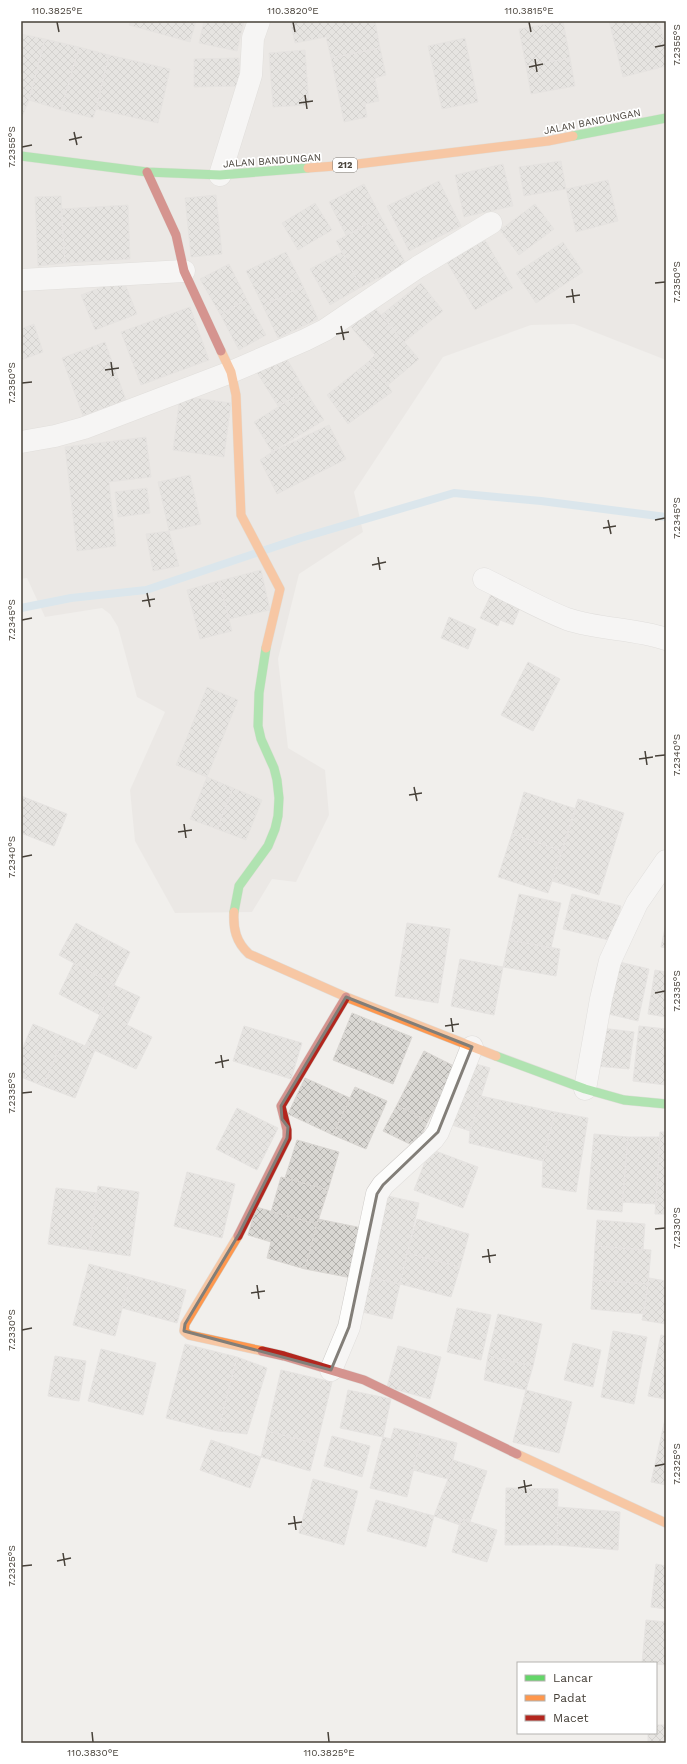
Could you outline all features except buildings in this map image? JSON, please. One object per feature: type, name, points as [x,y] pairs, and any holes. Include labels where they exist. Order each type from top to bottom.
[{"type":"street","points":[[220,175],[251,75],[253,38],[259,21]]},
{"type":"street","name":"JALAN BANDUNGAN","points":[[21,156],[147,172],[220,175],[349,165],[548,141],[666,118]]},
{"type":"street","points":[[147,172],[176,235],[184,271],[231,372],[236,395],[240,515],[266,560],[271,574],[280,589],[264,666],[257,709],[261,743],[276,774],[279,797],[277,821],[270,843],[261,858],[239,885],[234,904],[234,923],[240,945],[249,954],[346,997],[472,1047],[586,1089],[624,1100],[666,1104]]},
{"type":"street","points":[[21,442],[55,436],[84,428],[231,372],[305,340],[324,330],[418,267],[491,223]]},
{"type":"street","points":[[21,280],[184,271]]},
{"type":"street","points":[[484,579],[567,619],[602,628],[655,635],[666,639]]},
{"type":"street","points":[[586,1089],[601,999],[610,961],[637,903],[666,861]]},
{"type":"street","points":[[346,997],[281,1106],[282,1119],[288,1127],[287,1138],[239,1234],[185,1324],[184,1331],[189,1335],[284,1356],[364,1380],[508,1451],[666,1523]]},
{"type":"street","points":[[331,1370],[349,1327],[377,1194],[383,1185],[433,1139],[438,1132],[472,1047]]},
{"type":"highlighted area","points":[[346,997],[472,1047],[438,1132],[383,1185],[377,1194],[349,1327],[331,1370],[184,1331],[185,1324],[239,1234],[287,1138],[288,1127],[282,1119],[281,1106]]},
{"type":"shaded area","points":[[21,21],[666,21],[666,360],[574,324],[531,325],[443,357],[354,492],[363,532],[299,574],[278,659],[288,748],[325,770],[329,815],[296,882],[272,879],[252,912],[175,913],[135,841],[130,790],[165,712],[137,697],[118,627],[110,614],[102,608],[45,617],[27,578],[21,579]]},
{"type":"waterway","points":[[21,608],[71,598],[146,590],[301,538],[454,493],[541,501],[666,517]]},
{"type":"traffic: fast","points":[[573,136],[666,118]]},
{"type":"traffic: fast","points":[[21,156],[147,172],[220,175],[308,168]]},
{"type":"traffic: fast","points":[[234,912],[239,886],[268,846],[275,829],[278,816],[279,798],[277,780],[274,768],[261,739],[258,726],[259,693],[266,648]]},
{"type":"traffic: fast","points":[[496,1056],[585,1089],[624,1100],[666,1104]]},
{"type":"traffic: slow","points":[[308,168],[349,165],[548,141],[573,136]]},
{"type":"traffic: slow","points":[[221,351],[231,372],[236,395],[241,515],[280,589],[266,648]]},
{"type":"traffic: slow","points":[[234,912],[236,935],[241,945],[249,954],[346,997],[496,1056]]},
{"type":"traffic: slow","points":[[238,1236],[185,1324],[184,1331],[189,1335],[262,1351]]},
{"type":"traffic: slow","points":[[517,1454],[666,1523]]},
{"type":"traffic: jam","points":[[147,172],[176,235],[184,271],[221,351]]},
{"type":"traffic: jam","points":[[238,1236],[287,1138],[287,1130],[281,1106],[346,997]]},
{"type":"traffic: jam","points":[[262,1351],[284,1356],[364,1380],[517,1454]]}]
